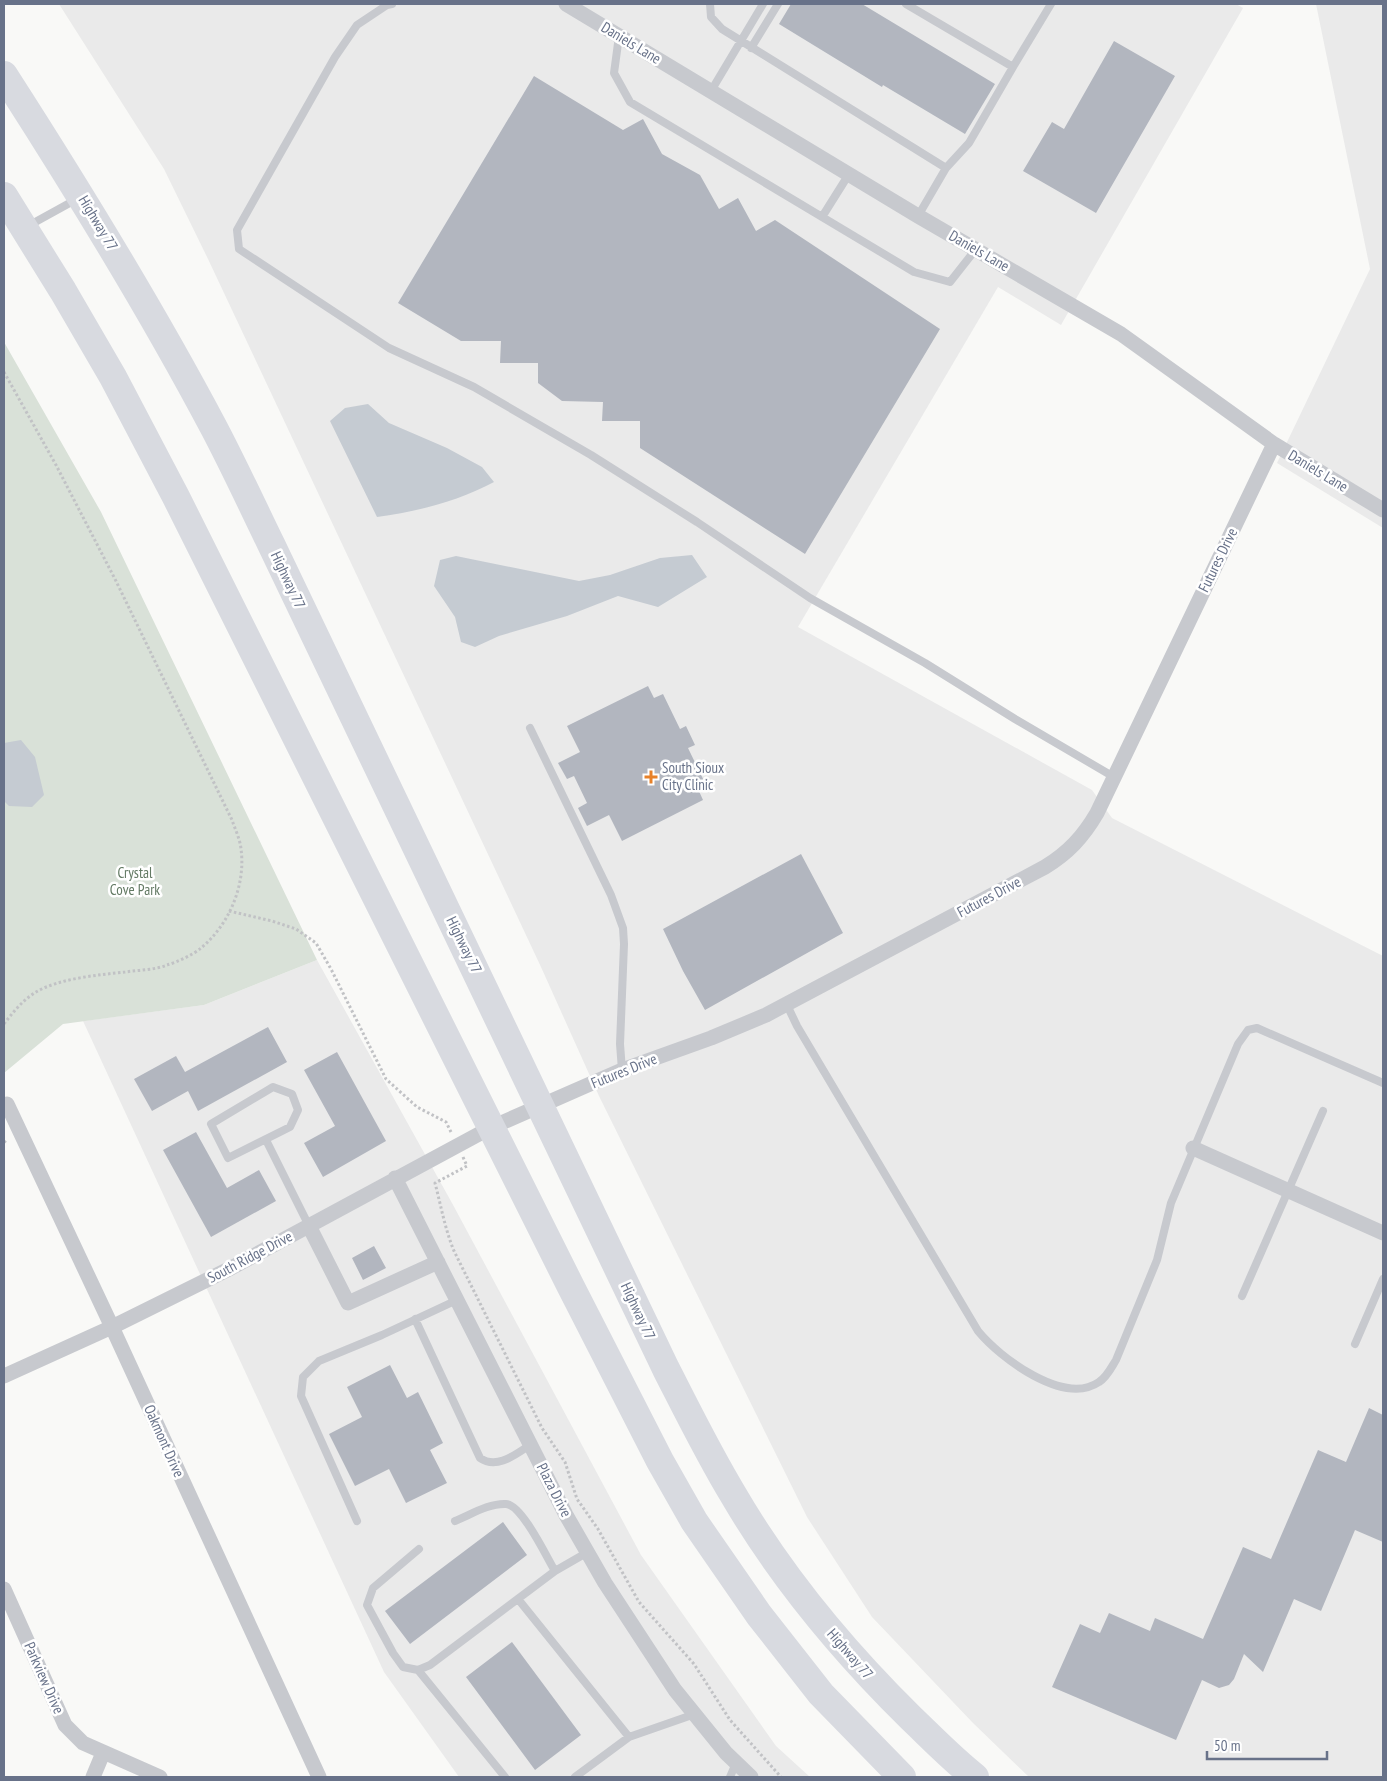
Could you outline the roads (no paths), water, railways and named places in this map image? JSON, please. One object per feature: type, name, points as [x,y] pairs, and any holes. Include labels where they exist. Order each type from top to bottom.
[{"type":"highway","name":"Highway 77","points":[[4,75],[120,259],[214,428],[666,1369],[734,1497],[771,1553],[825,1626],[877,1684],[956,1762],[975,1777]]},
{"type":"highway","points":[[4,196],[113,377],[176,497],[655,1453],[694,1521],[759,1615],[821,1694],[902,1777]]},
{"type":"street","name":"Daniels Lane","points":[[566,4],[918,216],[1121,334],[1274,444],[1383,510]]},
{"type":"street","name":"Futures Drive","points":[[492,1127],[622,1070],[730,1030],[787,1005],[1056,860],[1066,852],[1082,836],[1097,813],[1274,444]]},
{"type":"street","name":"Oakmont Drive","points":[[7,1104],[319,1777]]},
{"type":"street","name":"South Ridge Drive","points":[[4,1376],[112,1327],[231,1268],[492,1127]]},
{"type":"street","points":[[1193,1148],[1383,1233]]},
{"type":"street","name":"Plaza Drive","points":[[395,1178],[530,1445],[605,1583],[669,1681],[726,1753],[751,1777]]},
{"type":"street","points":[[309,1226],[348,1303],[438,1262]]},
{"type":"street","name":"Parkview Drive","points":[[4,1588],[65,1726],[83,1743],[103,1753]]},
{"type":"street","points":[[93,1777],[103,1753],[160,1777]]},
{"type":"lane","points":[[392,4],[387,5],[357,25],[335,57],[237,230],[239,249],[389,348],[474,388],[591,455],[697,522],[810,598],[926,663],[1015,720],[1114,777]]},
{"type":"lane","points":[[710,4],[711,17],[722,29],[946,168]]},
{"type":"lane","points":[[711,92],[763,4]]},
{"type":"lane","points":[[751,48],[778,4]]},
{"type":"lane","points":[[906,4],[1013,67]]},
{"type":"lane","points":[[918,216],[946,168],[969,143],[1051,4]]},
{"type":"lane","points":[[619,36],[614,73],[630,102],[914,272],[950,282],[976,249]]},
{"type":"lane","points":[[822,217],[850,174]]},
{"type":"lane","points":[[24,228],[81,196]]},
{"type":"lane","points":[[530,728],[611,895],[621,922],[624,944],[620,1044],[622,1070]]},
{"type":"lane","points":[[787,1005],[797,1026],[978,1331],[986,1341],[1004,1356],[1030,1373],[1050,1383],[1071,1389],[1090,1386],[1100,1382],[1108,1374],[1116,1360],[1157,1260],[1171,1203],[1238,1044],[1248,1030],[1256,1028],[1383,1084]]},
{"type":"lane","points":[[273,1087],[292,1094],[298,1110],[290,1127],[266,1140],[228,1158],[211,1124],[273,1087]]},
{"type":"lane","points":[[1242,1296],[1322,1110]]},
{"type":"lane","points":[[266,1140],[309,1226]]},
{"type":"lane","points":[[1355,1344],[1383,1279]]},
{"type":"lane","points":[[357,1521],[301,1396],[303,1377],[319,1361],[457,1300]]},
{"type":"lane","points":[[415,1319],[480,1458],[486,1462],[508,1460],[530,1445]]},
{"type":"lane","points":[[454,1521],[494,1505],[508,1504],[517,1509],[525,1519],[555,1571]]},
{"type":"lane","points":[[419,1549],[373,1588],[366,1605],[393,1653],[403,1666],[418,1670],[430,1666],[555,1571],[588,1552]]},
{"type":"lane","points":[[518,1599],[629,1737]]},
{"type":"lane","points":[[418,1670],[505,1777]]},
{"type":"lane","points":[[575,1777],[629,1737],[695,1714]]},
{"type":"lane","points":[[730,1777],[736,1763]]},
{"type":"place","name":"South Sioux City Clinic","points":[[651,777]]},
{"type":"park label","name":"Crystal Cove Park","points":[[135,882]]}]
